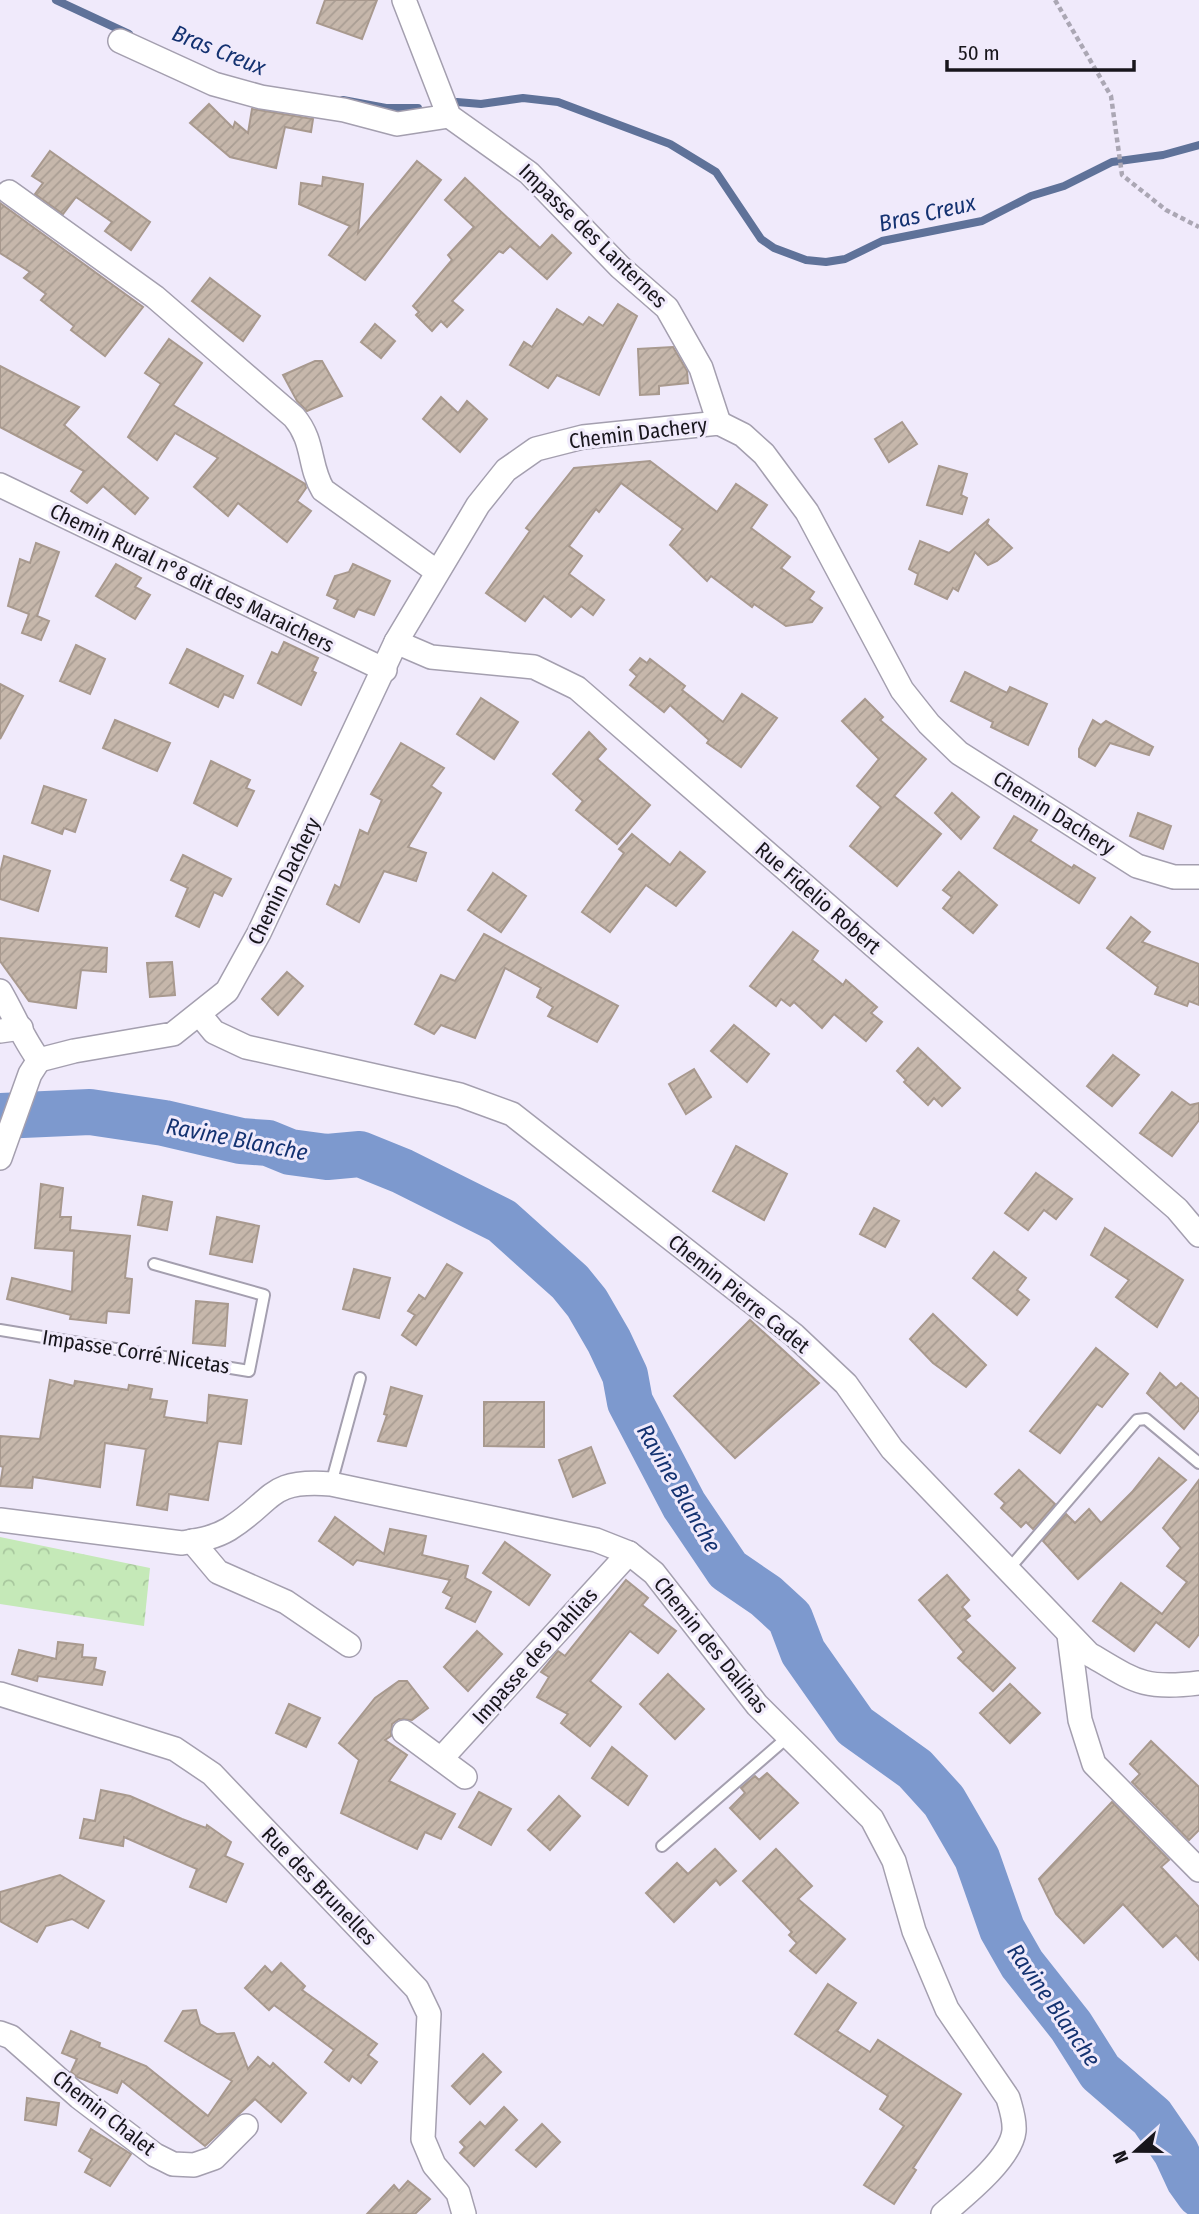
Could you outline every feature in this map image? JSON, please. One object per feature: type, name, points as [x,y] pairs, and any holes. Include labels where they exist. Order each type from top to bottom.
[{"type":"street","points":[[120,41],[214,84],[261,97],[344,110],[397,124],[449,116],[404,0]]},
{"type":"street","name":"Impasse des Lanternes","points":[[449,116],[529,173],[620,267],[667,308],[701,369],[719,423]]},
{"type":"street","points":[[9,192],[155,298],[294,417],[309,441],[316,479],[323,490],[436,571]]},
{"type":"street","name":"Chemin Dachery","points":[[34,1067],[74,1051],[173,1034],[200,1015],[226,991],[259,933],[396,642],[436,571],[478,505],[506,470],[536,449],[594,435],[719,423],[743,435],[764,454],[807,512],[902,690],[959,753],[1137,866],[1174,877],[1199,877]]},
{"type":"street","name":"Chemin Rural n°8 dit des Maraichers","points":[[0,485],[385,670]]},
{"type":"street","name":"Rue Fidelio Robert","points":[[396,642],[430,656],[534,667],[577,688],[1177,1209],[1199,1236]]},
{"type":"street","points":[[0,992],[11,1030],[23,1038],[34,1067],[1,1155]]},
{"type":"street","name":"Chemin Pierre Cadet","points":[[200,1015],[214,1032],[246,1047],[460,1095],[512,1114],[794,1335],[846,1384],[892,1449],[1089,1654],[1124,1677],[1148,1685],[1199,1683]]},
{"type":"street","name":"Chemin des Dalihas","points":[[0,1520],[181,1543],[209,1538],[230,1528],[277,1490],[302,1482],[331,1484],[596,1540],[629,1553],[654,1573],[757,1705],[872,1819],[894,1861],[914,1931],[947,2008],[1011,2106],[1014,2132],[1009,2148],[972,2190],[943,2214]]},
{"type":"street","points":[[192,1541],[218,1572],[286,1602],[349,1645]]},
{"type":"street","name":"Impasse des Dahlias","points":[[442,1759],[629,1553]]},
{"type":"street","points":[[1069,1635],[1080,1720],[1094,1764],[1199,1870]]},
{"type":"street","name":"Rue des Brunelles","points":[[0,1694],[175,1749],[212,1774],[417,1989],[429,2014],[423,2139],[434,2165],[458,2193],[461,2213]]},
{"type":"street","points":[[404,1732],[465,1777]]},
{"type":"street","name":"Chemin Chalet","points":[[0,2033],[11,2037],[79,2097],[155,2155],[173,2164],[194,2165],[214,2158],[246,2126]]},
{"type":"lane","name":"Impasse Corré Nicetas","points":[[0,1329],[249,1371],[264,1295],[154,1265]]},
{"type":"lane","points":[[331,1484],[360,1378]]},
{"type":"lane","points":[[1008,1570],[1137,1420],[1146,1419],[1199,1463]]},
{"type":"lane","points":[[662,1846],[789,1736]]},
{"type":"path","points":[[1055,0],[1111,96],[1122,176],[1166,210],[1199,227]]},
{"type":"green space","points":[[0,1537],[150,1568],[144,1626],[0,1604]]},
{"type":"building","points":[[325,0],[377,0],[362,39],[317,23]]},
{"type":"building","points":[[209,104],[233,128],[235,122],[248,133],[252,109],[313,119],[311,132],[285,127],[276,168],[230,157],[190,123]]},
{"type":"building","points":[[50,151],[150,222],[131,250],[105,231],[112,222],[76,197],[63,214],[35,194],[43,183],[32,176]]},
{"type":"building","points":[[417,161],[441,180],[365,280],[329,255],[350,226],[299,204],[301,183],[322,186],[323,177],[363,184],[358,233]]},
{"type":"building","points":[[465,178],[540,248],[552,235],[571,253],[547,279],[510,246],[503,253],[499,251],[452,301],[463,310],[447,327],[441,321],[432,331],[416,315],[419,312],[413,306],[452,260],[448,255],[474,227],[445,200]]},
{"type":"building","points":[[0,203],[143,307],[105,356],[71,330],[74,326],[41,300],[46,294],[24,278],[30,272],[0,253]]},
{"type":"building","points":[[210,278],[260,316],[243,341],[192,301]]},
{"type":"building","points":[[618,304],[637,316],[599,395],[557,375],[548,388],[510,365],[524,342],[532,347],[557,309],[583,325],[589,317],[603,326]]},
{"type":"building","points":[[375,324],[395,341],[381,358],[361,342]]},
{"type":"building","points":[[169,339],[202,363],[173,405],[305,484],[306,488],[297,501],[311,511],[287,542],[238,503],[228,516],[194,487],[218,458],[175,433],[157,460],[128,437],[161,384],[145,373]]},
{"type":"building","points":[[673,347],[687,371],[688,383],[659,386],[659,394],[640,395],[638,349]]},
{"type":"building","points":[[315,361],[322,361],[342,396],[307,411],[297,401],[283,375]]},
{"type":"building","points":[[0,366],[79,407],[64,425],[148,498],[135,514],[103,486],[87,503],[71,491],[84,471],[0,427]]},
{"type":"building","points":[[441,397],[458,413],[467,401],[487,419],[460,452],[423,419]]},
{"type":"building","points":[[902,422],[917,444],[889,462],[875,439]]},
{"type":"building","points":[[650,461],[717,512],[736,484],[767,505],[751,528],[790,557],[781,568],[814,592],[809,599],[822,608],[812,622],[786,626],[754,604],[752,607],[711,576],[707,581],[670,545],[683,529],[621,483],[599,512],[596,509],[569,546],[582,556],[569,574],[604,600],[593,615],[581,606],[571,617],[544,596],[525,621],[486,593],[530,531],[526,528],[574,468]]},
{"type":"building","points":[[939,466],[967,474],[961,495],[967,498],[962,514],[927,505]]},
{"type":"building","points":[[989,519],[987,524],[1012,548],[988,565],[975,552],[958,591],[953,588],[947,599],[915,584],[918,574],[909,569],[920,541],[949,553]]},
{"type":"building","points":[[36,543],[59,552],[37,616],[49,621],[41,640],[22,633],[29,614],[8,606],[20,559],[30,563]]},
{"type":"building","points":[[116,564],[141,578],[135,587],[150,595],[135,619],[96,596]]},
{"type":"building","points":[[353,564],[390,581],[374,615],[358,609],[354,617],[334,608],[338,600],[327,595],[335,576],[349,572]]},
{"type":"building","points":[[284,642],[318,658],[312,671],[316,673],[301,705],[258,683],[272,652],[278,655]]},
{"type":"building","points":[[76,645],[105,659],[90,694],[60,681]]},
{"type":"building","points":[[187,649],[243,676],[233,698],[224,694],[218,707],[170,683]]},
{"type":"building","points":[[640,658],[647,663],[650,659],[685,686],[682,690],[723,722],[742,694],[777,718],[741,767],[707,743],[709,740],[670,705],[664,712],[630,685],[637,676],[630,670]]},
{"type":"building","points":[[965,672],[1007,693],[1010,687],[1047,704],[1028,745],[991,727],[993,722],[951,701]]},
{"type":"building","points":[[0,684],[23,696],[0,739]]},
{"type":"building","points":[[481,698],[518,722],[494,759],[457,734]]},
{"type":"building","points":[[865,699],[883,717],[880,720],[926,759],[894,796],[941,834],[897,886],[850,846],[881,807],[857,786],[879,759],[842,721]]},
{"type":"building","points":[[115,720],[170,743],[157,771],[103,748]]},
{"type":"building","points":[[1093,720],[1101,725],[1106,721],[1153,747],[1149,755],[1110,743],[1095,766],[1079,757],[1079,749]]},
{"type":"building","points":[[589,732],[606,749],[597,759],[650,805],[617,844],[576,810],[583,801],[553,774]]},
{"type":"building","points":[[401,743],[444,768],[431,786],[441,793],[408,847],[426,853],[416,881],[384,871],[359,922],[327,904],[335,885],[340,888],[360,830],[368,834],[382,800],[371,794]]},
{"type":"building","points":[[211,761],[250,780],[246,788],[254,791],[237,826],[194,803]]},
{"type":"building","points":[[44,786],[86,800],[75,832],[64,828],[62,834],[32,823]]},
{"type":"building","points":[[952,793],[979,817],[961,839],[935,813]]},
{"type":"building","points":[[1138,813],[1171,826],[1163,849],[1130,836]]},
{"type":"building","points":[[1014,816],[1037,830],[1030,841],[1072,868],[1074,865],[1095,878],[1079,903],[994,848]]},
{"type":"building","points":[[632,834],[670,865],[680,852],[705,872],[676,906],[646,885],[610,932],[582,912],[624,853],[619,849]]},
{"type":"building","points":[[183,855],[231,879],[222,896],[214,892],[199,927],[176,916],[188,888],[171,880]]},
{"type":"building","points":[[4,856],[50,871],[38,911],[0,899],[0,873]]},
{"type":"building","points":[[959,872],[997,905],[973,933],[943,908],[952,897],[943,890]]},
{"type":"building","points":[[493,873],[526,896],[501,932],[468,910]]},
{"type":"building","points":[[1131,917],[1150,932],[1142,942],[1199,964],[1199,1005],[1189,1001],[1187,1006],[1155,994],[1158,987],[1107,948]]},
{"type":"building","points":[[793,932],[818,951],[812,960],[843,985],[846,980],[877,1007],[871,1013],[882,1022],[866,1041],[834,1014],[822,1028],[794,1002],[790,1006],[781,999],[776,1006],[750,986]]},
{"type":"building","points":[[484,934],[618,1006],[597,1042],[548,1016],[553,1007],[537,997],[541,988],[505,968],[475,1038],[441,1025],[434,1034],[415,1024],[441,975],[455,981]]},
{"type":"building","points":[[0,938],[107,948],[106,972],[81,970],[76,1008],[29,1001],[0,961]]},
{"type":"building","points":[[172,962],[175,995],[150,997],[147,963]]},
{"type":"building","points":[[287,972],[303,986],[278,1015],[262,999]]},
{"type":"building","points":[[734,1025],[769,1054],[747,1082],[711,1051]]},
{"type":"building","points":[[918,1048],[960,1088],[942,1106],[934,1098],[928,1105],[904,1082],[906,1080],[897,1071]]},
{"type":"building","points":[[1113,1055],[1139,1075],[1112,1106],[1087,1086]]},
{"type":"building","points":[[694,1069],[711,1097],[686,1114],[669,1084]]},
{"type":"building","points":[[1172,1092],[1190,1105],[1199,1103],[1199,1120],[1172,1156],[1140,1133]]},
{"type":"building","points":[[736,1146],[787,1174],[764,1220],[713,1191]]},
{"type":"building","points":[[1036,1173],[1072,1199],[1056,1219],[1044,1210],[1028,1230],[1005,1213]]},
{"type":"building","points":[[41,1184],[63,1188],[60,1217],[71,1217],[70,1230],[130,1236],[125,1278],[132,1279],[129,1313],[107,1311],[106,1323],[70,1319],[71,1315],[7,1299],[12,1278],[72,1292],[74,1251],[35,1248]]},
{"type":"building","points":[[143,1196],[172,1202],[167,1230],[138,1225]]},
{"type":"building","points":[[874,1208],[899,1221],[885,1247],[860,1234]]},
{"type":"building","points":[[217,1217],[259,1226],[252,1262],[210,1254]]},
{"type":"building","points":[[1105,1228],[1183,1280],[1157,1327],[1116,1297],[1129,1280],[1091,1255]]},
{"type":"building","points":[[994,1252],[1026,1278],[1017,1290],[1029,1300],[1017,1315],[973,1278]]},
{"type":"building","points":[[447,1264],[462,1273],[416,1345],[402,1335],[415,1315],[408,1311],[419,1295],[425,1299]]},
{"type":"building","points":[[354,1269],[390,1278],[379,1318],[343,1309]]},
{"type":"building","points":[[196,1301],[228,1304],[225,1346],[193,1343]]},
{"type":"building","points":[[933,1314],[986,1365],[966,1387],[933,1363],[910,1339]]},
{"type":"building","points":[[750,1320],[819,1383],[735,1458],[674,1396]]},
{"type":"building","points":[[1096,1348],[1128,1374],[1102,1407],[1097,1404],[1060,1453],[1030,1431]]},
{"type":"building","points":[[1160,1373],[1176,1388],[1181,1383],[1199,1399],[1199,1410],[1184,1429],[1147,1393]]},
{"type":"building","points":[[50,1380],[74,1386],[75,1381],[128,1390],[129,1385],[152,1389],[150,1399],[167,1401],[164,1417],[207,1423],[209,1395],[247,1400],[241,1444],[218,1441],[208,1500],[169,1494],[167,1510],[137,1505],[146,1449],[105,1443],[100,1487],[33,1477],[32,1488],[0,1486],[3,1467],[0,1466],[0,1436],[40,1439]]},
{"type":"building","points":[[391,1387],[422,1396],[406,1446],[378,1441],[387,1415],[384,1414]]},
{"type":"building","points":[[484,1402],[544,1402],[544,1447],[484,1446]]},
{"type":"building","points":[[591,1447],[605,1483],[573,1497],[559,1460]]},
{"type":"building","points":[[1159,1458],[1186,1480],[1078,1579],[1043,1541],[1066,1514],[1075,1523],[1089,1509],[1101,1523],[1132,1492]]},
{"type":"building","points":[[1019,1470],[1055,1504],[1033,1529],[1026,1522],[1021,1527],[1001,1508],[1005,1503],[995,1494]]},
{"type":"building","points":[[1199,1480],[1199,1634],[1189,1647],[1156,1622],[1134,1651],[1093,1621],[1121,1583],[1162,1614],[1187,1582],[1167,1566],[1181,1548],[1163,1528]]},
{"type":"building","points":[[335,1517],[384,1554],[390,1529],[426,1536],[422,1555],[468,1566],[465,1578],[491,1592],[475,1622],[446,1608],[452,1597],[443,1592],[450,1580],[357,1560],[353,1565],[319,1541]]},
{"type":"building","points":[[505,1542],[550,1575],[529,1605],[483,1573]]},
{"type":"building","points":[[947,1575],[969,1600],[962,1607],[970,1616],[965,1620],[1015,1668],[993,1691],[958,1658],[964,1652],[919,1600]]},
{"type":"building","points":[[626,1580],[648,1598],[642,1605],[676,1631],[658,1653],[630,1631],[590,1681],[621,1707],[590,1746],[561,1723],[568,1714],[537,1697],[549,1677],[541,1672],[558,1651],[565,1656]]},
{"type":"building","points":[[477,1631],[502,1654],[468,1691],[444,1667]]},
{"type":"building","points":[[58,1642],[83,1645],[82,1657],[96,1658],[94,1669],[105,1672],[102,1685],[38,1676],[37,1681],[12,1674],[19,1650],[56,1659]]},
{"type":"building","points":[[668,1674],[704,1709],[675,1739],[640,1704]]},
{"type":"building","points":[[399,1681],[407,1681],[428,1708],[412,1720],[399,1719],[392,1724],[391,1736],[385,1740],[407,1755],[389,1781],[455,1814],[441,1839],[425,1832],[417,1849],[341,1813],[359,1760],[339,1743],[375,1698]]},
{"type":"building","points":[[1010,1684],[1040,1713],[1010,1743],[980,1713]]},
{"type":"building","points":[[289,1704],[320,1718],[306,1747],[276,1733]]},
{"type":"building","points":[[1151,1741],[1199,1787],[1199,1830],[1189,1840],[1132,1782],[1140,1774],[1130,1764]]},
{"type":"building","points":[[612,1747],[647,1776],[628,1805],[592,1778]]},
{"type":"building","points":[[767,1773],[798,1803],[760,1839],[730,1808],[745,1793],[741,1788],[755,1776],[759,1780]]},
{"type":"building","points":[[101,1790],[130,1796],[182,1819],[206,1828],[207,1825],[231,1842],[225,1856],[243,1864],[226,1902],[190,1887],[197,1869],[124,1837],[123,1846],[80,1838],[84,1819],[95,1821]]},
{"type":"building","points":[[479,1792],[511,1809],[491,1845],[459,1827]]},
{"type":"building","points":[[559,1796],[580,1816],[550,1850],[528,1830]]},
{"type":"building","points":[[1112,1802],[1169,1860],[1161,1867],[1199,1907],[1199,1960],[1176,1935],[1163,1947],[1123,1904],[1084,1943],[1056,1914],[1039,1879]]},
{"type":"building","points":[[715,1849],[736,1871],[720,1885],[716,1880],[674,1922],[646,1893],[677,1863],[688,1874]]},
{"type":"building","points":[[776,1849],[812,1886],[798,1899],[845,1939],[816,1973],[790,1951],[797,1943],[789,1935],[792,1932],[743,1881]]},
{"type":"building","points":[[60,1875],[104,1901],[88,1928],[72,1919],[46,1926],[37,1942],[0,1921],[0,1892]]},
{"type":"building","points":[[281,1963],[305,1986],[302,1990],[377,2044],[368,2055],[377,2062],[361,2083],[352,2076],[349,2081],[325,2062],[334,2050],[274,2005],[269,2010],[245,1988],[265,1966],[272,1973]]},
{"type":"building","points":[[828,1984],[856,2003],[837,2031],[870,2052],[878,2040],[961,2094],[913,2168],[916,2170],[894,2204],[864,2185],[904,2126],[880,2109],[888,2096],[795,2034]]},
{"type":"building","points":[[196,2010],[200,2024],[217,2034],[234,2033],[248,2069],[258,2057],[270,2067],[273,2063],[306,2093],[281,2122],[255,2099],[205,2146],[122,2081],[117,2093],[77,2077],[71,2072],[77,2059],[62,2053],[71,2031],[100,2043],[99,2047],[146,2066],[208,2116],[232,2081],[165,2041],[183,2011]]},
{"type":"building","points":[[483,2054],[501,2072],[470,2104],[452,2086]]},
{"type":"building","points":[[27,2098],[59,2103],[56,2125],[25,2120]]},
{"type":"building","points":[[504,2107],[517,2120],[474,2166],[460,2153],[465,2147],[460,2142],[480,2122],[485,2127]]},
{"type":"building","points":[[542,2124],[560,2142],[536,2167],[516,2150]]},
{"type":"building","points":[[91,2129],[131,2154],[110,2186],[85,2172],[92,2159],[79,2151]]},
{"type":"building","points":[[408,2181],[430,2199],[415,2214],[367,2214],[394,2185],[399,2191]]},
{"type":"waterway","name":"Bras Creux","points":[[56,0],[129,34]]},
{"type":"waterway","name":"Bras Creux","points":[[457,102],[481,104],[523,98],[558,102],[670,144],[716,172],[761,239],[774,248],[806,260],[826,262],[845,259],[882,241],[982,221],[1031,196],[1064,186],[1112,162],[1163,155],[1199,145]]},
{"type":"waterway","name":"Bras Creux","points":[[343,100],[386,108],[418,108]]},
{"type":"waterway","name":"Ravine Blanche","points":[[0,1116],[90,1112],[164,1123],[241,1141],[268,1143],[290,1152],[327,1157],[360,1154],[402,1171],[502,1221],[570,1282],[587,1303],[609,1341],[625,1375],[630,1402],[684,1505],[728,1570],[766,1596],[790,1618],[803,1652],[855,1726],[915,1769],[944,1801],[977,1858],[1002,1929],[1022,1964],[1071,2026],[1100,2072],[1152,2117],[1176,2152],[1199,2194]]}]
